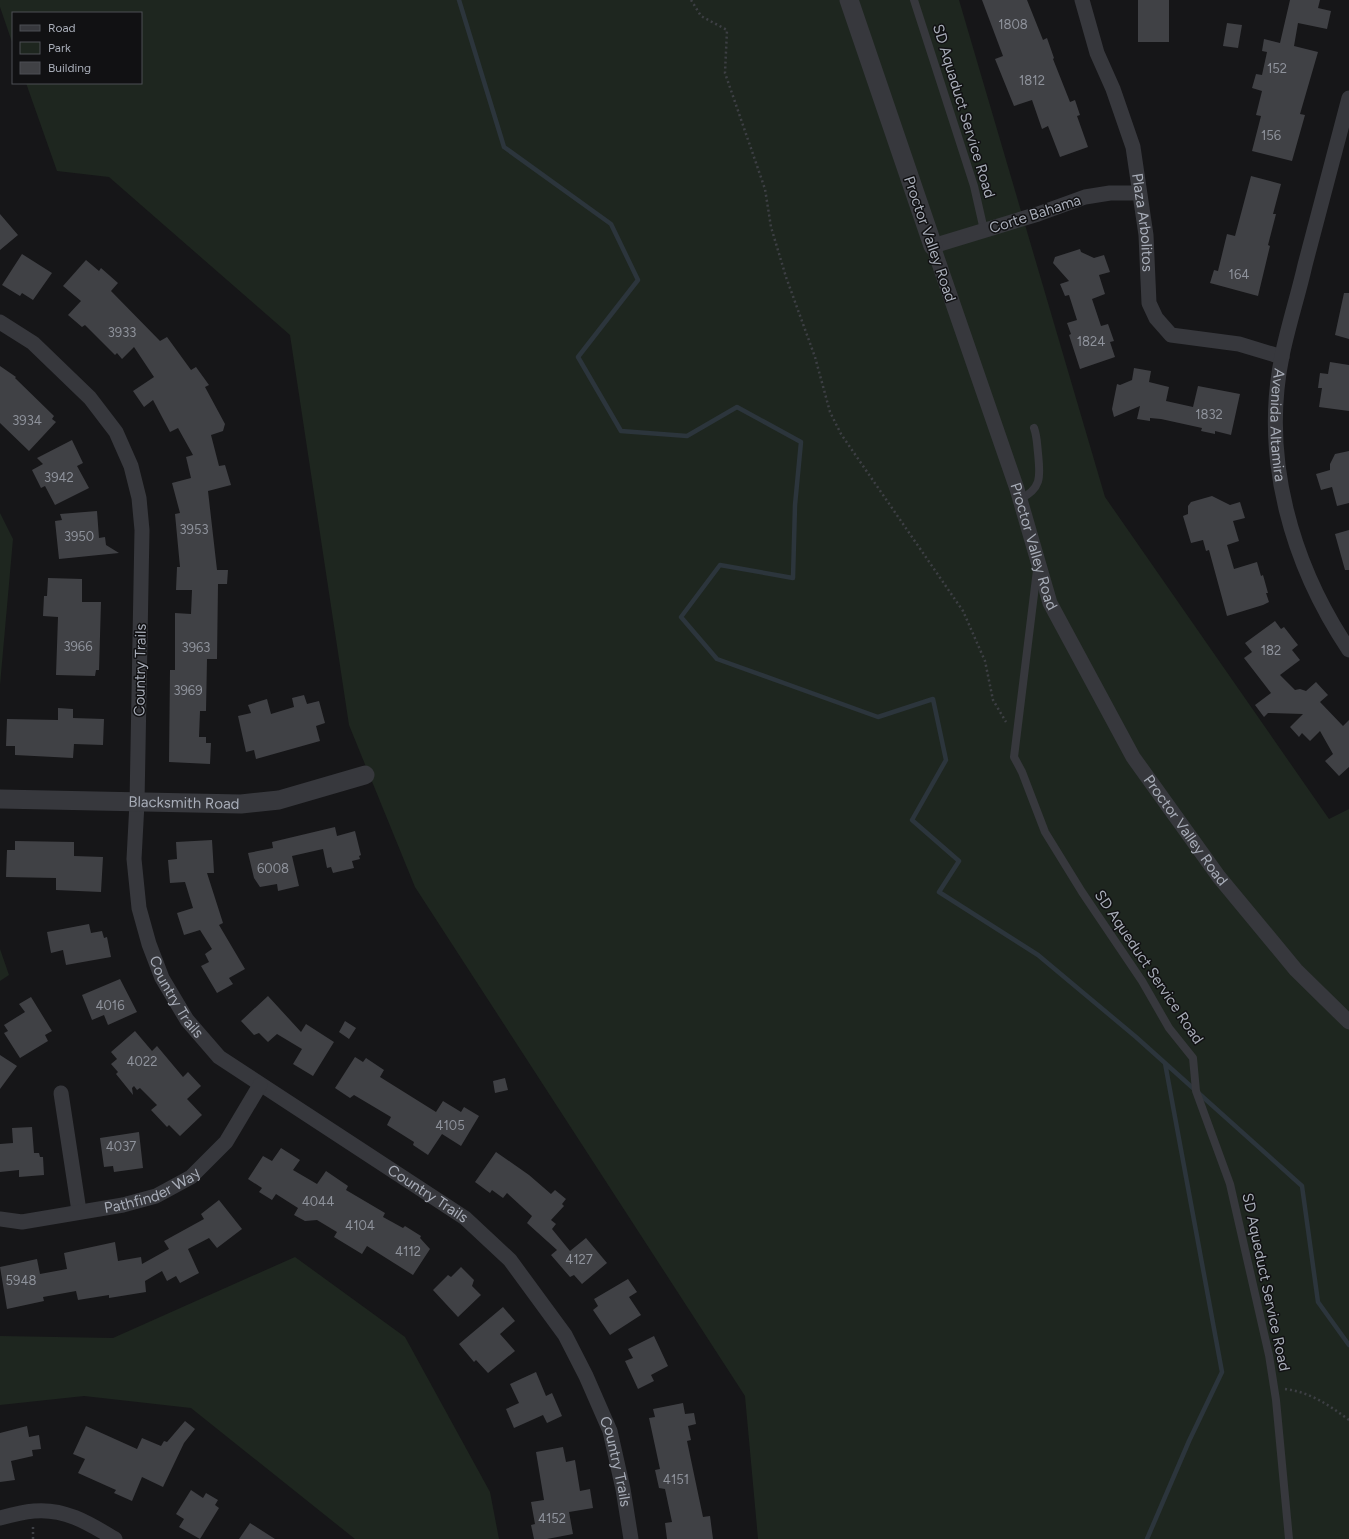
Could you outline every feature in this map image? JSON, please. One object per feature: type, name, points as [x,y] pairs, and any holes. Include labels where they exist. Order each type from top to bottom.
[{"type":"street","name":"Proctor Valley Road","points":[[849,0],[1020,499],[1050,603],[1133,757],[1219,877],[1296,970],[1349,1022]]},
{"type":"street","name":"Plaza Arbolitos","points":[[1082,0],[1097,53],[1113,89],[1133,147],[1146,235],[1150,303],[1156,318],[1171,335],[1239,344],[1282,356]]},
{"type":"street","name":"Avenida Altamira","points":[[1349,98],[1282,356],[1276,407],[1276,433],[1281,484],[1295,544],[1327,615],[1349,650]]},
{"type":"street","name":"Corte Bahama","points":[[933,246],[1085,197],[1110,193],[1139,193]]},
{"type":"street","name":"Country Trails","points":[[0,322],[33,343],[100,408],[121,440],[134,473],[139,498],[142,530],[138,803],[134,859],[136,884],[145,932],[162,978],[181,1011],[202,1039],[219,1057],[465,1218],[510,1260],[565,1335],[586,1376],[610,1431],[623,1489],[631,1539]]},
{"type":"street","name":"Blacksmith Road","points":[[0,799],[241,804],[279,800],[365,775]]},
{"type":"street","name":"Pathfinder Way","points":[[0,1219],[22,1222],[79,1211],[123,1205],[156,1196],[191,1177],[226,1142],[260,1085]]},
{"type":"street","points":[[61,1093],[79,1211]]},
{"type":"street","points":[[0,1518],[34,1511],[62,1513],[84,1521],[115,1539]]},
{"type":"lane","name":"SD Aquaduct Service Road","points":[[914,0],[974,186],[984,230]]},
{"type":"lane","points":[[1020,499],[1030,494],[1038,483],[1040,476],[1037,439],[1034,428]]},
{"type":"lane","name":"SD Aqueduct Service Road","points":[[1038,560],[1014,758],[1022,772],[1045,832],[1082,892],[1142,980],[1169,1028],[1193,1058],[1196,1091],[1230,1184],[1246,1248],[1269,1354],[1274,1387],[1289,1539]]},
{"type":"path","points":[[691,0],[701,16],[727,30],[725,73],[765,189],[776,241],[788,284],[815,356],[830,412],[841,434],[963,611],[985,661],[993,700],[1016,741]]},
{"type":"path","points":[[1274,1387],[1295,1390],[1309,1395],[1324,1402],[1349,1420]]},
{"type":"green space","points":[[0,0],[959,0],[1105,497],[1329,819],[1349,809],[1349,1539],[758,1539],[745,1396],[415,887],[349,725],[290,335],[109,177],[57,171],[26,84],[142,84],[142,12],[12,12],[12,42],[0,7]]},
{"type":"green space","points":[[0,513],[13,539],[0,685]]},
{"type":"green space","points":[[0,949],[9,975],[0,981]]},
{"type":"green space","points":[[295,1257],[405,1337],[490,1492],[499,1539],[355,1539],[191,1408],[84,1396],[0,1405],[0,1336],[113,1338]]},
{"type":"building","points":[[982,0],[1027,0],[1043,40],[1047,38],[1054,58],[1053,59],[1070,102],[1075,100],[1080,115],[1077,116],[1088,147],[1060,157],[1048,126],[1042,129],[1032,100],[1014,106],[995,59],[1003,56]]},
{"type":"building","points":[[1138,0],[1169,0],[1169,42],[1138,42]]},
{"type":"building","points":[[1290,0],[1320,0],[1318,8],[1331,11],[1327,29],[1298,23],[1294,46],[1318,52],[1300,114],[1305,115],[1292,161],[1252,151],[1261,116],[1256,115],[1262,91],[1252,88],[1256,74],[1262,75],[1267,52],[1262,51],[1264,39],[1280,43]]},
{"type":"building","points":[[1227,23],[1242,25],[1238,48],[1223,46]]},
{"type":"building","points":[[1251,176],[1281,184],[1273,214],[1276,214],[1258,296],[1210,283],[1214,270],[1218,271],[1227,234],[1235,236]]},
{"type":"building","points":[[0,214],[18,235],[0,250]]},
{"type":"building","points":[[1080,249],[1081,252],[1094,258],[1104,255],[1110,272],[1099,275],[1105,294],[1092,299],[1101,326],[1108,324],[1114,341],[1110,342],[1115,357],[1080,369],[1069,335],[1071,334],[1067,323],[1077,320],[1069,295],[1065,296],[1060,284],[1069,281],[1053,263],[1055,257]]},
{"type":"building","points":[[22,254],[52,273],[33,300],[22,293],[20,296],[2,285]]},
{"type":"building","points":[[86,260],[99,271],[101,268],[118,283],[111,291],[160,341],[167,337],[191,370],[196,367],[209,385],[205,387],[225,424],[223,431],[211,435],[219,466],[225,465],[231,485],[208,491],[217,570],[228,570],[227,584],[218,584],[217,659],[207,659],[206,711],[200,711],[199,737],[206,737],[206,743],[211,743],[210,764],[169,762],[170,670],[175,670],[175,613],[191,614],[192,590],[176,590],[177,567],[180,567],[175,514],[180,513],[172,483],[191,478],[186,457],[193,455],[178,428],[170,432],[153,400],[144,407],[133,391],[154,377],[134,347],[122,359],[117,353],[115,355],[85,325],[82,327],[68,315],[81,301],[63,286]]},
{"type":"building","points":[[1344,293],[1349,293],[1349,339],[1335,335]]},
{"type":"building","points":[[1330,362],[1349,365],[1349,411],[1319,407],[1322,388],[1318,388],[1320,373],[1328,374]]},
{"type":"building","points":[[0,366],[16,377],[15,378],[54,416],[52,419],[56,422],[29,451],[0,423]]},
{"type":"building","points":[[1134,368],[1151,371],[1149,382],[1169,387],[1166,401],[1193,407],[1198,386],[1240,394],[1231,435],[1215,431],[1215,434],[1201,431],[1202,428],[1161,419],[1150,418],[1150,421],[1137,419],[1140,406],[1114,417],[1112,409],[1117,384],[1120,385],[1132,380]]},
{"type":"building","points":[[72,440],[83,463],[77,466],[89,488],[55,505],[45,486],[41,488],[32,470],[43,464],[37,458]]},
{"type":"building","points":[[1349,451],[1349,503],[1337,506],[1332,487],[1321,490],[1316,474],[1330,470],[1330,464],[1335,454]]},
{"type":"building","points":[[1212,496],[1230,505],[1240,502],[1245,518],[1233,521],[1239,541],[1227,545],[1234,569],[1257,562],[1261,576],[1263,575],[1268,593],[1266,593],[1269,602],[1227,616],[1209,550],[1206,551],[1203,540],[1191,543],[1183,516],[1188,514],[1188,506],[1191,502]]},
{"type":"building","points":[[97,511],[99,538],[105,537],[106,545],[119,553],[59,559],[55,521],[62,520],[60,514]]},
{"type":"building","points":[[1349,530],[1349,570],[1345,570],[1335,534]]},
{"type":"building","points":[[48,578],[82,579],[82,602],[101,602],[99,670],[96,670],[95,676],[56,675],[58,617],[43,616],[44,596],[47,596]]},
{"type":"building","points":[[1275,621],[1281,629],[1284,627],[1298,645],[1292,650],[1300,660],[1280,675],[1295,690],[1300,689],[1306,691],[1316,682],[1328,695],[1320,702],[1343,726],[1349,720],[1349,767],[1339,776],[1325,761],[1333,754],[1320,731],[1310,741],[1302,733],[1299,737],[1290,727],[1303,714],[1268,713],[1264,717],[1255,705],[1271,693],[1244,658],[1252,652],[1245,643]]},
{"type":"building","points":[[304,695],[307,704],[319,701],[325,723],[316,726],[320,741],[256,759],[254,750],[246,752],[238,716],[251,713],[248,705],[267,699],[271,714],[294,707],[292,698]]},
{"type":"building","points":[[58,708],[73,709],[73,718],[104,719],[103,745],[74,744],[73,758],[15,755],[15,746],[6,746],[7,719],[58,720]]},
{"type":"building","points":[[335,827],[337,836],[355,831],[361,855],[359,856],[360,859],[352,861],[354,868],[333,873],[331,867],[327,868],[323,849],[292,856],[299,886],[278,891],[277,884],[260,887],[254,878],[248,853],[273,848],[272,842]]},
{"type":"building","points":[[212,840],[214,873],[207,873],[223,923],[219,925],[245,969],[229,978],[233,984],[217,993],[201,966],[209,962],[205,954],[212,949],[200,930],[184,935],[177,913],[193,908],[185,882],[170,883],[168,860],[177,859],[176,842]]},
{"type":"building","points":[[15,841],[74,842],[74,856],[103,857],[101,892],[56,890],[56,878],[6,877],[7,850],[15,850]]},
{"type":"building","points":[[89,924],[91,933],[102,931],[104,938],[107,937],[111,957],[66,965],[63,950],[51,953],[47,932]]},
{"type":"building","points":[[120,979],[137,1012],[108,1025],[104,1015],[92,1020],[82,995]]},
{"type":"building","points":[[268,996],[301,1032],[306,1024],[334,1042],[313,1076],[293,1064],[302,1049],[277,1034],[268,1042],[259,1033],[254,1035],[241,1021]]},
{"type":"building","points":[[31,997],[52,1031],[45,1035],[48,1041],[20,1058],[4,1033],[8,1031],[4,1025],[25,1012],[19,1004]]},
{"type":"building","points":[[345,1021],[356,1028],[349,1039],[339,1032]]},
{"type":"building","points":[[135,1031],[152,1051],[157,1046],[183,1077],[188,1072],[201,1086],[187,1099],[202,1115],[180,1136],[169,1125],[167,1127],[151,1110],[157,1105],[140,1088],[137,1090],[134,1086],[132,1088],[133,1095],[116,1074],[118,1072],[111,1064],[117,1059],[111,1052]]},
{"type":"building","points":[[0,1055],[17,1066],[0,1089]]},
{"type":"building","points":[[355,1057],[363,1062],[366,1058],[384,1070],[380,1077],[436,1112],[443,1101],[461,1112],[464,1107],[479,1116],[461,1146],[442,1134],[428,1155],[413,1145],[414,1142],[387,1125],[391,1117],[354,1095],[350,1098],[335,1088]]},
{"type":"building","points":[[505,1078],[508,1090],[495,1093],[493,1081]]},
{"type":"building","points":[[32,1127],[34,1153],[39,1153],[40,1157],[43,1157],[44,1175],[19,1177],[19,1170],[0,1172],[0,1144],[13,1143],[12,1128]]},
{"type":"building","points":[[139,1132],[143,1168],[114,1172],[113,1166],[104,1167],[100,1138]]},
{"type":"building","points":[[281,1148],[300,1160],[293,1170],[317,1184],[326,1171],[348,1186],[346,1190],[385,1213],[383,1217],[403,1228],[405,1226],[421,1236],[420,1238],[430,1249],[413,1275],[367,1246],[362,1254],[334,1237],[337,1232],[317,1220],[305,1221],[294,1215],[298,1208],[276,1194],[272,1200],[259,1192],[262,1188],[248,1179],[263,1156],[272,1161]]},
{"type":"building","points":[[496,1152],[529,1175],[551,1194],[555,1190],[566,1199],[562,1204],[564,1206],[551,1220],[556,1224],[552,1229],[570,1251],[586,1238],[607,1263],[582,1284],[574,1275],[570,1277],[551,1255],[557,1250],[527,1223],[532,1216],[507,1193],[503,1198],[492,1190],[490,1193],[475,1182]]},
{"type":"building","points":[[219,1200],[242,1229],[217,1248],[209,1238],[188,1249],[199,1273],[180,1283],[176,1276],[167,1281],[162,1271],[145,1281],[146,1292],[109,1298],[109,1295],[78,1300],[76,1291],[43,1297],[44,1301],[7,1309],[0,1267],[37,1259],[40,1274],[67,1269],[64,1253],[115,1242],[118,1261],[141,1257],[142,1264],[169,1249],[164,1241],[204,1219],[201,1214]]},
{"type":"building","points":[[461,1267],[474,1280],[472,1286],[481,1295],[458,1317],[433,1290],[448,1275],[451,1277]]},
{"type":"building","points":[[628,1279],[637,1292],[629,1297],[641,1315],[610,1335],[593,1310],[598,1306],[594,1299]]},
{"type":"building","points":[[503,1307],[515,1321],[500,1334],[515,1351],[488,1373],[476,1360],[474,1362],[459,1344]]},
{"type":"building","points":[[654,1336],[668,1366],[651,1375],[654,1381],[638,1389],[625,1361],[633,1358],[628,1349]]},
{"type":"building","points":[[536,1372],[546,1396],[552,1393],[562,1416],[547,1423],[543,1415],[514,1428],[506,1409],[519,1403],[510,1384]]},
{"type":"building","points":[[683,1403],[685,1414],[694,1413],[696,1424],[688,1426],[691,1440],[687,1441],[703,1517],[710,1516],[713,1539],[667,1539],[665,1523],[672,1522],[665,1489],[659,1488],[655,1470],[660,1469],[649,1418],[655,1417],[653,1409]]},
{"type":"building","points":[[185,1421],[195,1429],[184,1443],[163,1487],[142,1477],[132,1501],[114,1493],[116,1490],[78,1473],[85,1459],[73,1454],[86,1426],[137,1449],[142,1438],[161,1446],[164,1441],[167,1442]]},
{"type":"building","points":[[27,1426],[29,1437],[39,1435],[41,1449],[32,1450],[33,1456],[11,1461],[15,1480],[0,1482],[0,1433]]},
{"type":"building","points":[[563,1447],[566,1462],[575,1460],[580,1491],[590,1489],[593,1508],[569,1512],[573,1534],[547,1539],[534,1539],[531,1525],[535,1524],[531,1502],[544,1500],[536,1452]]},
{"type":"building","points":[[191,1490],[203,1498],[206,1493],[218,1500],[215,1505],[219,1508],[200,1539],[179,1527],[184,1519],[176,1514]]},
{"type":"building","points":[[250,1523],[275,1539],[239,1539]]},
{"type":"waterway","points":[[459,0],[504,147],[611,224],[638,280],[578,357],[621,431],[687,436],[737,407],[801,442],[795,505],[793,578],[720,565],[681,617],[717,659],[878,717],[933,699],[946,760],[912,820],[959,861],[939,892],[1038,955],[1136,1037],[1302,1186],[1318,1302],[1349,1345]]},
{"type":"waterway","points":[[1147,1539],[1189,1441],[1222,1372],[1165,1063]]}]
